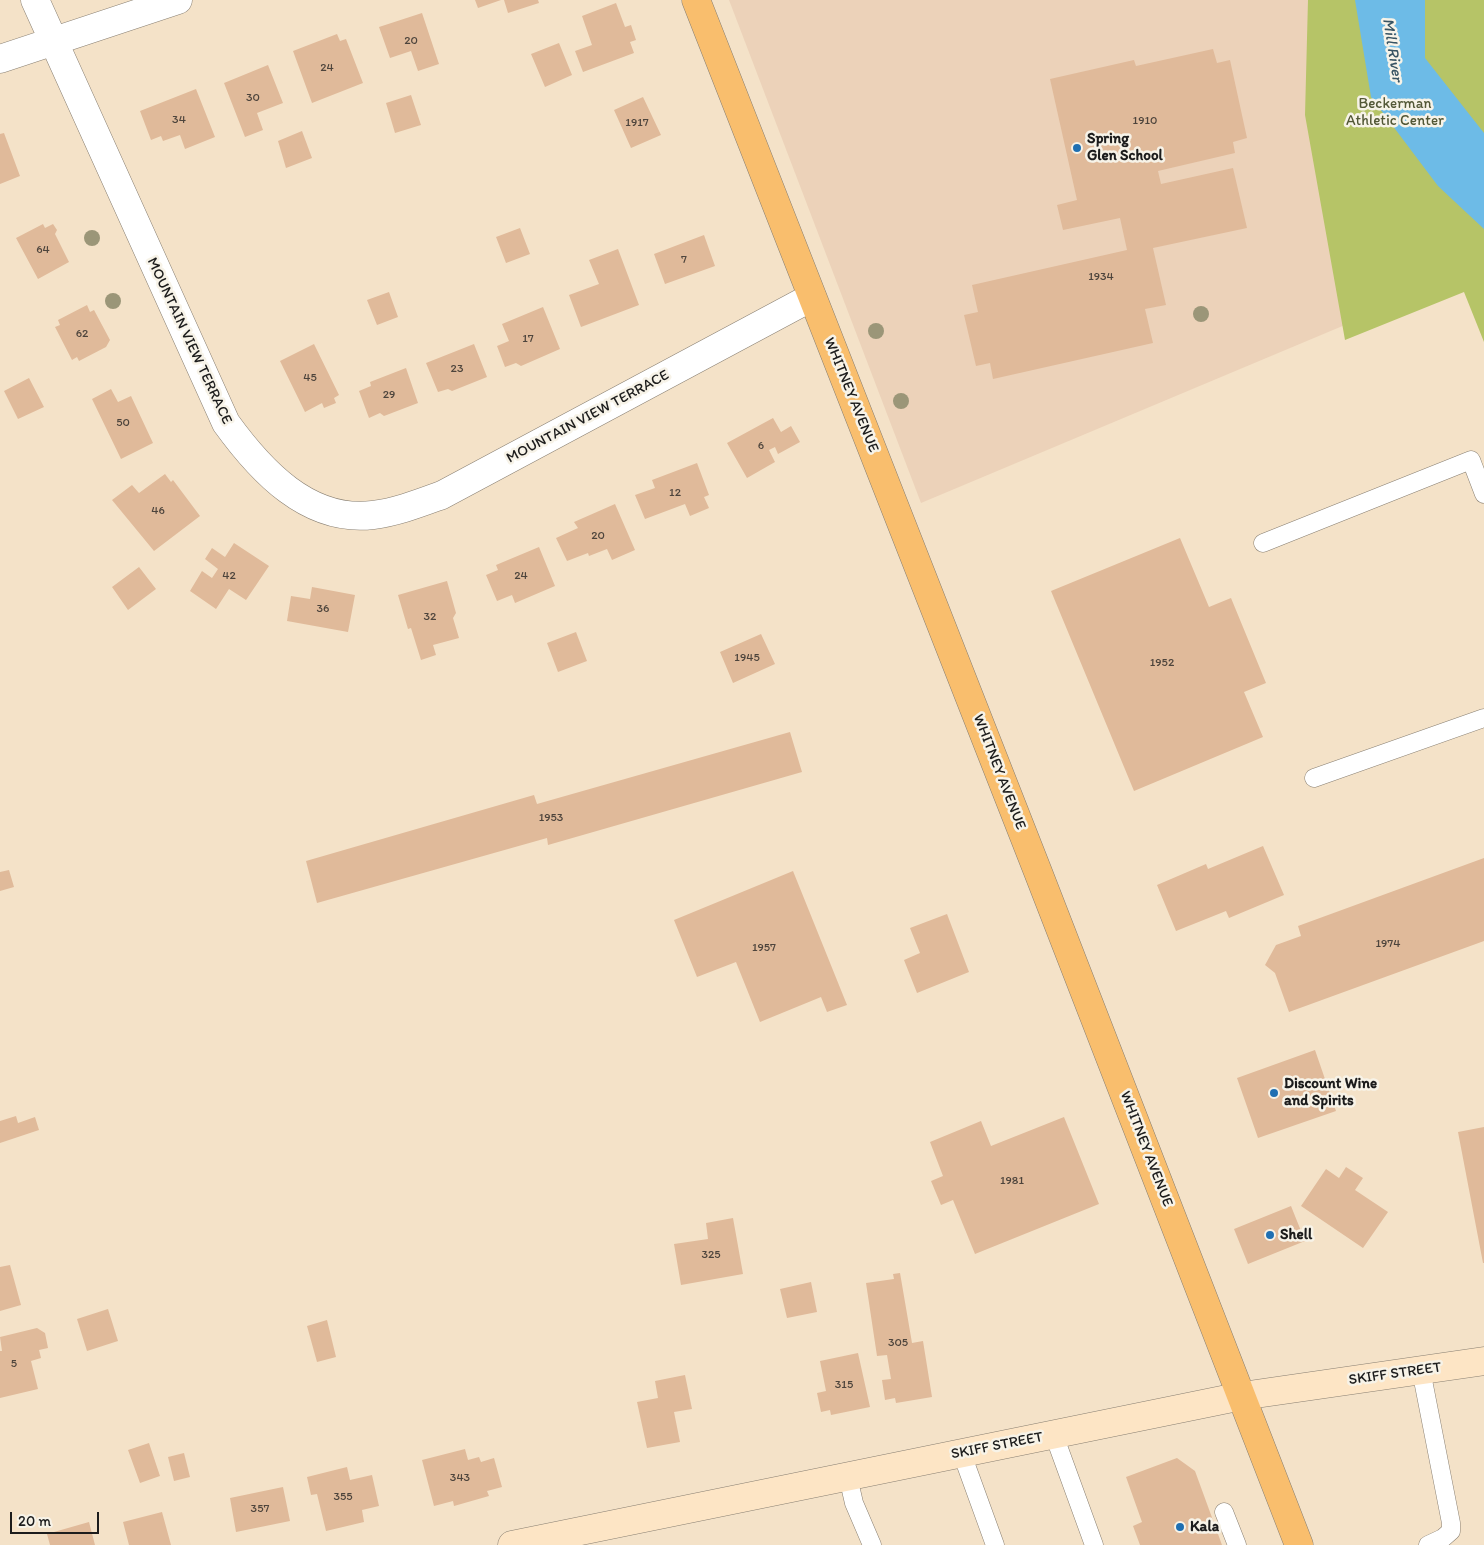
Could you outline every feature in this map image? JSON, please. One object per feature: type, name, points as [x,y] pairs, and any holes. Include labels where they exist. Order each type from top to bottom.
[{"type":"main road","name":"WHITNEY AVENUE","points":[[696,0],[1299,1545]]},
{"type":"main road","name":"SKIFF STREET","points":[[512,1545],[1242,1396],[1484,1361]]},
{"type":"street","name":"MOUNTAIN VIEW TERRACE","points":[[34,0],[226,423],[252,458],[282,486],[309,503],[340,514],[372,515],[408,507],[442,494],[812,297]]},
{"type":"street","points":[[0,60],[178,0]]},
{"type":"lane","points":[[1263,543],[1471,460],[1484,494]]},
{"type":"lane","points":[[1314,778],[1484,718]]},
{"type":"lane","points":[[1420,1370],[1451,1522],[1451,1531],[1444,1538],[1428,1545]]},
{"type":"lane","points":[[1054,1435],[1094,1545]]},
{"type":"lane","points":[[962,1454],[995,1545]]},
{"type":"lane","points":[[848,1477],[854,1502],[872,1545]]},
{"type":"lane","points":[[1224,1512],[1237,1545]]},
{"type":"shaded area","name":"Spring Glen School","points":[[729,0],[1324,0],[1414,296],[921,503]]},
{"type":"green space","name":"Beckerman Athletic Center","points":[[1308,0],[1484,0],[1484,342],[1464,292],[1345,340],[1305,115]]},
{"type":"water","name":"Mill River","points":[[1355,0],[1425,0],[1425,58],[1484,133],[1484,229],[1438,186],[1371,97]]},
{"type":"building","points":[[475,0],[501,0],[478,8]]},
{"type":"building","points":[[504,0],[538,0],[539,3],[508,13]]},
{"type":"building","points":[[616,3],[625,27],[631,25],[636,40],[630,42],[634,53],[583,72],[575,51],[592,45],[582,16]]},
{"type":"building","points":[[422,13],[439,64],[418,71],[411,51],[390,58],[379,27]]},
{"type":"building","points":[[337,34],[340,41],[346,39],[363,83],[312,103],[293,51]]},
{"type":"building","points":[[559,43],[572,75],[545,87],[531,54]]},
{"type":"building","points":[[1213,49],[1217,63],[1230,60],[1247,138],[1233,142],[1235,153],[1158,171],[1161,184],[1233,168],[1247,228],[1153,248],[1166,305],[1145,309],[1153,343],[993,379],[990,363],[976,366],[964,315],[978,312],[972,285],[1127,250],[1120,218],[1063,230],[1057,205],[1077,200],[1050,79],[1134,60],[1136,66]]},
{"type":"building","points":[[268,65],[283,103],[257,113],[263,130],[245,137],[224,83]]},
{"type":"building","points":[[196,89],[215,137],[185,149],[180,135],[163,141],[161,136],[151,140],[140,111]]},
{"type":"building","points":[[411,95],[421,125],[395,133],[386,103]]},
{"type":"building","points":[[643,97],[661,135],[631,148],[614,110]]},
{"type":"building","points":[[302,131],[312,158],[286,168],[278,141]]},
{"type":"building","points":[[4,133],[20,176],[0,184],[0,134]]},
{"type":"building","points":[[43,224],[45,228],[53,224],[57,230],[55,234],[69,262],[38,279],[16,238]]},
{"type":"building","points":[[520,228],[530,254],[506,263],[496,237]]},
{"type":"building","points":[[704,235],[715,266],[665,284],[654,254]]},
{"type":"building","points":[[618,249],[639,305],[581,327],[569,295],[599,284],[589,260]]},
{"type":"building","points":[[389,292],[398,317],[377,325],[367,300]]},
{"type":"building","points":[[87,305],[90,312],[94,310],[110,340],[106,347],[79,361],[77,357],[72,360],[55,327],[60,325],[58,320]]},
{"type":"building","points":[[543,307],[560,349],[521,366],[516,363],[505,367],[497,346],[509,341],[502,324]]},
{"type":"building","points":[[314,344],[339,395],[334,398],[336,403],[324,408],[322,403],[305,412],[280,361]]},
{"type":"building","points":[[474,344],[487,377],[452,391],[448,389],[438,392],[426,363]]},
{"type":"building","points":[[406,368],[418,403],[384,416],[380,413],[369,418],[359,391],[371,386],[370,382]]},
{"type":"building","points":[[29,378],[44,407],[18,419],[4,391]]},
{"type":"building","points":[[111,389],[118,402],[131,396],[153,443],[121,459],[92,399]]},
{"type":"building","points":[[773,418],[781,432],[791,426],[800,442],[778,454],[775,447],[769,450],[775,462],[747,478],[727,443]]},
{"type":"building","points":[[697,463],[709,495],[704,497],[709,508],[690,516],[685,504],[645,519],[635,495],[655,488],[652,480]]},
{"type":"building","points":[[165,474],[171,482],[173,480],[200,516],[154,551],[112,500],[132,485],[139,493]]},
{"type":"building","points":[[615,504],[635,550],[612,560],[607,549],[589,556],[588,553],[567,561],[556,538],[578,528],[574,522]]},
{"type":"building","points":[[1180,538],[1209,607],[1231,598],[1266,683],[1244,692],[1263,737],[1134,791],[1051,591]]},
{"type":"building","points":[[234,543],[269,566],[246,600],[229,589],[216,609],[190,591],[202,571],[212,578],[218,569],[205,559],[212,548],[225,557]]},
{"type":"building","points":[[539,547],[555,586],[515,603],[512,595],[497,601],[486,575],[498,570],[496,565]]},
{"type":"building","points":[[139,567],[156,589],[128,610],[112,587]]},
{"type":"building","points":[[447,581],[456,613],[453,618],[459,638],[433,645],[436,655],[421,660],[411,628],[408,629],[398,595]]},
{"type":"building","points":[[312,587],[355,595],[348,632],[287,621],[291,596],[310,599]]},
{"type":"building","points":[[576,632],[587,661],[558,672],[547,643]]},
{"type":"building","points":[[761,634],[775,664],[733,683],[720,652]]},
{"type":"building","points":[[790,732],[802,772],[548,845],[547,838],[317,903],[306,861],[534,795],[537,804]]},
{"type":"building","points":[[1263,846],[1284,895],[1229,918],[1226,911],[1176,931],[1157,885],[1206,864],[1208,869]]},
{"type":"building","points":[[1484,858],[1484,941],[1289,1012],[1275,973],[1265,965],[1276,945],[1301,936],[1298,926]]},
{"type":"building","points":[[9,870],[14,887],[0,891],[0,872]]},
{"type":"building","points":[[793,871],[847,1005],[827,1012],[821,997],[760,1022],[736,962],[697,977],[674,920]]},
{"type":"building","points":[[947,914],[969,972],[917,993],[904,960],[920,953],[910,928]]},
{"type":"building","points":[[1315,1050],[1336,1111],[1258,1138],[1237,1078]]},
{"type":"building","points":[[16,1116],[18,1123],[35,1117],[39,1130],[0,1143],[0,1121]]},
{"type":"building","points":[[1064,1117],[1099,1204],[975,1254],[953,1200],[941,1205],[931,1181],[943,1176],[930,1142],[981,1121],[991,1146]]},
{"type":"building","points":[[1484,1127],[1484,1263],[1483,1263],[1458,1132]]},
{"type":"building","points":[[1346,1167],[1363,1178],[1355,1190],[1388,1212],[1363,1248],[1301,1206],[1326,1169],[1339,1178]]},
{"type":"building","points":[[1291,1206],[1305,1241],[1248,1264],[1234,1229]]},
{"type":"building","points":[[733,1218],[743,1274],[681,1285],[674,1244],[708,1239],[706,1223]]},
{"type":"building","points":[[10,1265],[21,1305],[0,1311],[0,1267]]},
{"type":"building","points":[[900,1273],[912,1343],[923,1341],[932,1397],[896,1403],[895,1398],[885,1400],[882,1380],[891,1379],[887,1355],[877,1356],[866,1283],[894,1279],[893,1274]]},
{"type":"building","points":[[811,1282],[817,1312],[787,1318],[780,1289]]},
{"type":"building","points":[[108,1309],[118,1341],[87,1351],[77,1319]]},
{"type":"building","points":[[327,1320],[336,1357],[317,1362],[307,1326]]},
{"type":"building","points":[[37,1328],[45,1333],[48,1348],[39,1350],[41,1358],[31,1361],[38,1389],[0,1398],[0,1351],[2,1351],[0,1337]]},
{"type":"building","points":[[858,1353],[870,1407],[831,1415],[830,1410],[821,1412],[817,1393],[826,1391],[820,1361]]},
{"type":"building","points":[[685,1375],[692,1409],[674,1412],[680,1442],[647,1448],[637,1402],[658,1398],[655,1381]]},
{"type":"building","points":[[149,1443],[160,1476],[140,1483],[128,1450]]},
{"type":"building","points":[[465,1449],[468,1460],[479,1457],[481,1462],[494,1458],[502,1487],[487,1491],[489,1496],[454,1506],[453,1501],[434,1506],[422,1460]]},
{"type":"building","points":[[184,1453],[190,1477],[174,1481],[168,1457]]},
{"type":"building","points":[[1177,1458],[1195,1471],[1222,1545],[1140,1545],[1133,1526],[1142,1522],[1126,1477]]},
{"type":"building","points":[[347,1467],[350,1480],[372,1475],[379,1506],[362,1510],[364,1522],[326,1531],[317,1494],[311,1495],[307,1477]]},
{"type":"building","points":[[283,1487],[290,1521],[236,1532],[230,1498]]},
{"type":"building","points":[[162,1512],[171,1545],[129,1545],[123,1522]]},
{"type":"building","points":[[89,1522],[95,1545],[50,1545],[47,1534]]},
{"type":"place","name":"Spring Glen School","points":[[1077,148]]},
{"type":"place","name":"Discount Wine and Spirits","points":[[1274,1093]]},
{"type":"place","name":"Shell","points":[[1270,1235]]},
{"type":"place","name":"Kala","points":[[1180,1527]]}]
